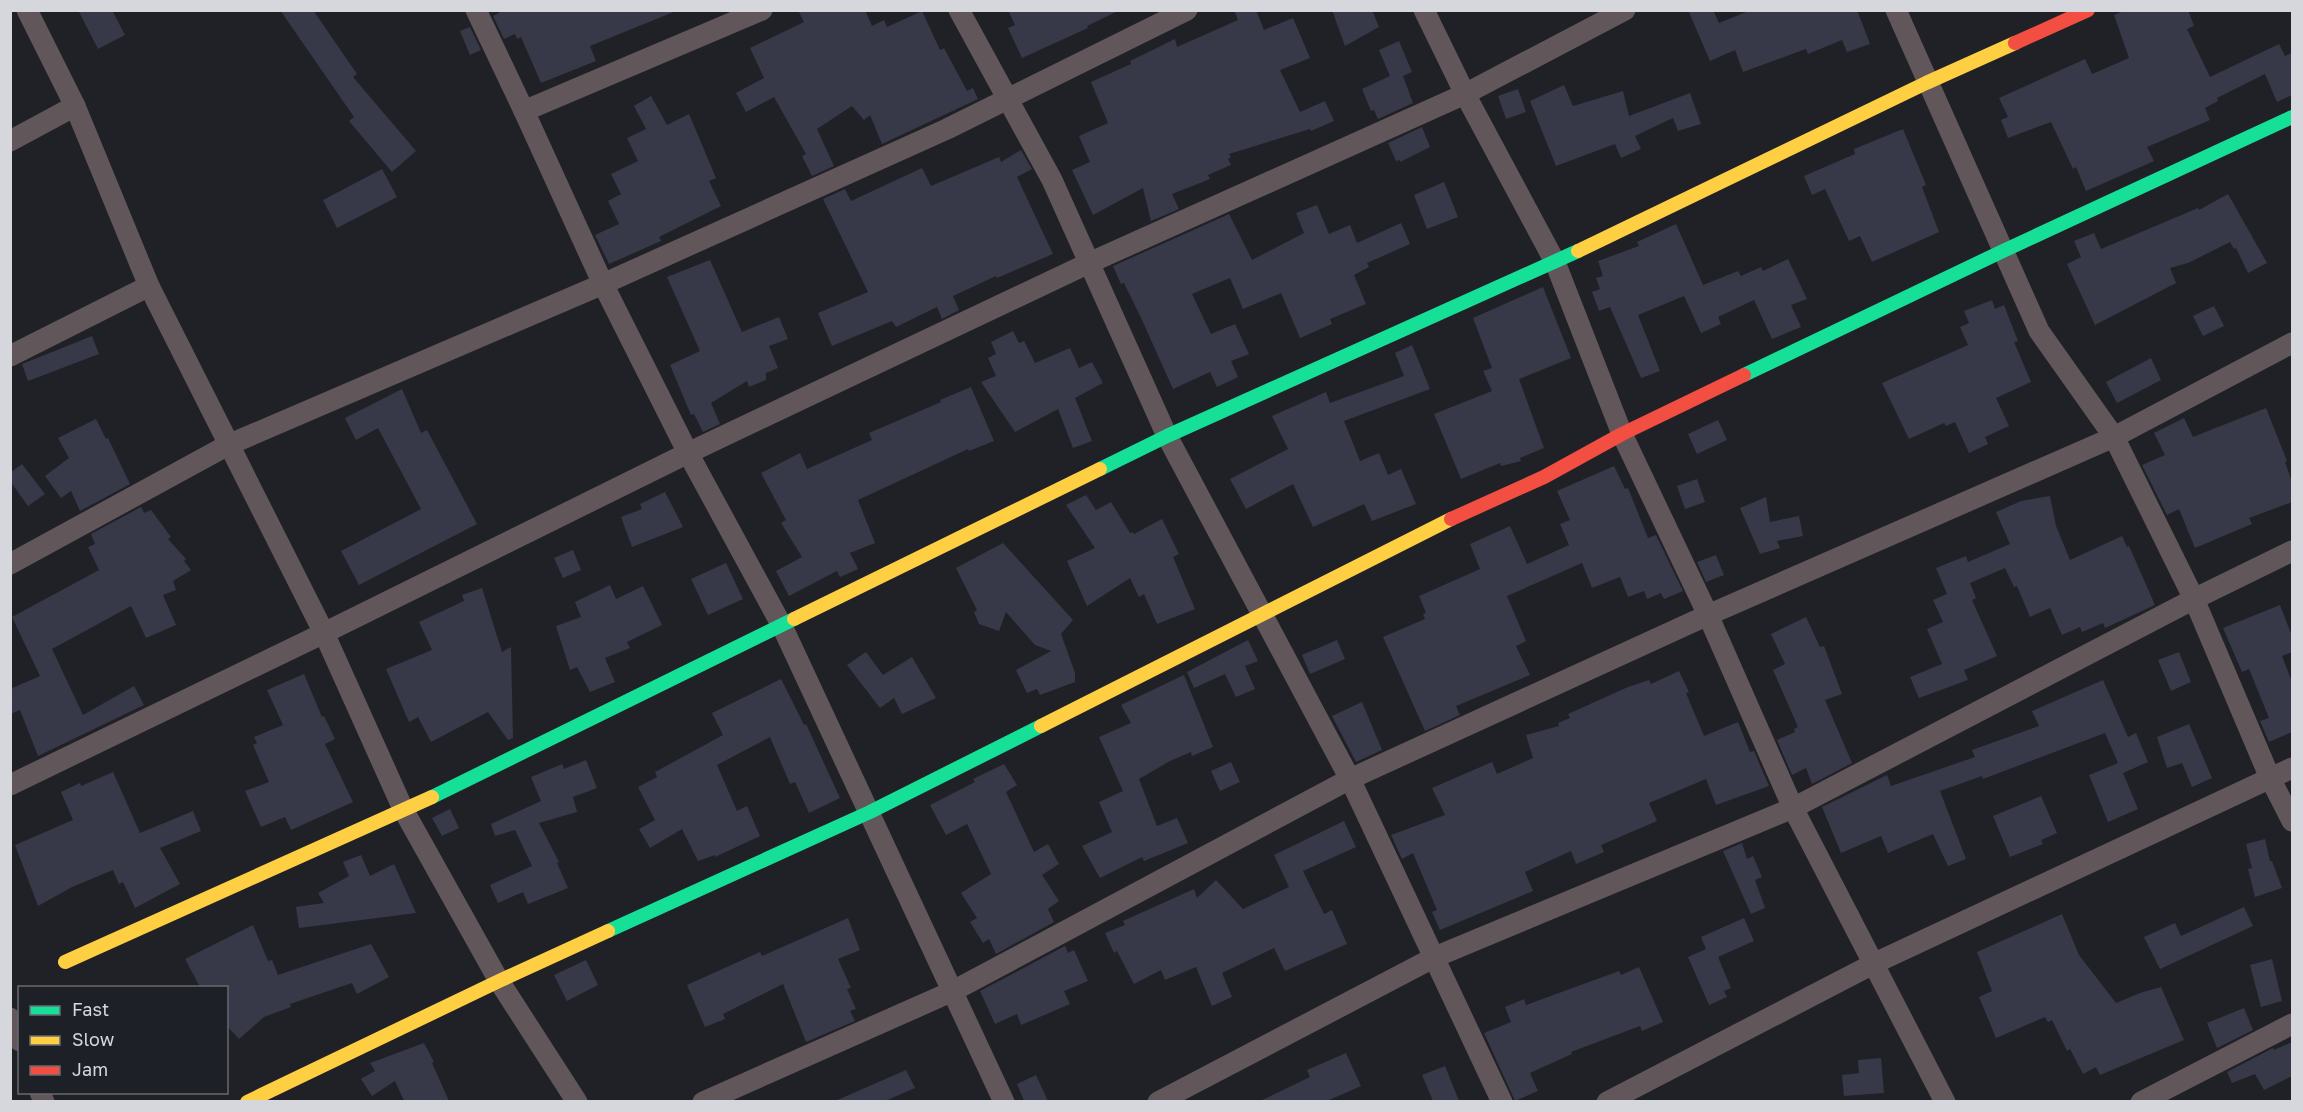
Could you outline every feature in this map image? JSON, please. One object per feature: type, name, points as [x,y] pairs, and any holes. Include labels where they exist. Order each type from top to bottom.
[{"type":"street","points":[[27,10],[75,106],[149,286],[324,633],[404,811],[499,981],[577,1101]]},
{"type":"street","points":[[476,10],[603,284],[688,453],[782,626],[1005,1101]]},
{"type":"street","points":[[524,111],[762,10]]},
{"type":"street","points":[[959,10],[1052,180],[1167,436],[1350,778],[1502,1101]]},
{"type":"street","points":[[10,564],[228,445],[603,284],[947,129],[1187,10]]},
{"type":"street","points":[[1424,10],[1465,94],[1555,262],[1622,434],[1708,615],[1793,808],[1945,1101]]},
{"type":"street","points":[[10,785],[688,453],[1089,263],[1465,94],[1625,10]]},
{"type":"street","points":[[1896,10],[1926,83],[2039,331],[2114,437],[2194,599],[2270,778],[2292,821]]},
{"type":"street","points":[[65,962],[404,811],[1167,436],[1555,262],[1926,83],[2088,10]]},
{"type":"street","points":[[10,141],[75,106]]},
{"type":"street","points":[[247,1101],[499,981],[870,812],[1447,521],[1544,477],[1622,434],[2003,251],[2292,117]]},
{"type":"street","points":[[10,356],[149,286]]},
{"type":"street","points":[[703,1101],[953,991],[1350,778],[1708,615],[2114,437],[2292,343]]},
{"type":"street","points":[[1158,1101],[1435,957],[1793,808],[2194,599],[2292,551]]},
{"type":"street","points":[[1607,1101],[1875,963],[2292,768]]},
{"type":"street","points":[[10,1018],[18,1036]]},
{"type":"street","points":[[2141,1101],[2292,1024]]},
{"type":"building","points":[[78,10],[112,10],[125,35],[98,49]]},
{"type":"building","points":[[280,10],[313,10],[357,74],[353,77],[416,151],[392,172],[349,121],[354,117]]},
{"type":"building","points":[[504,10],[676,11],[590,46],[596,61],[541,83],[521,37],[517,39],[515,34],[504,39],[493,16]]},
{"type":"building","points":[[798,10],[865,10],[872,26],[884,20],[887,27],[922,11],[940,50],[944,48],[967,91],[973,88],[978,99],[882,144],[870,115],[864,120],[852,106],[817,129],[834,166],[812,176],[802,156],[806,154],[774,97],[746,112],[736,93],[764,78],[750,48],[804,22]]},
{"type":"building","points":[[1008,10],[1120,10],[1087,26],[1088,28],[1022,58],[1008,28],[1015,25]]},
{"type":"building","points":[[1234,10],[1256,10],[1264,30],[1293,18],[1310,58],[1280,70],[1300,112],[1325,101],[1334,121],[1311,131],[1310,129],[1229,154],[1231,157],[1228,159],[1231,165],[1208,175],[1210,179],[1172,194],[1179,209],[1151,221],[1143,188],[1093,215],[1072,170],[1090,162],[1079,136],[1108,123],[1091,82],[1131,64],[1130,61],[1175,39],[1177,47],[1238,20]]},
{"type":"building","points":[[1332,10],[1372,10],[1379,27],[1345,46]]},
{"type":"building","points":[[1688,10],[1713,10],[1719,23],[1751,10],[1857,10],[1870,44],[1847,52],[1842,40],[1808,54],[1806,49],[1743,72],[1735,50],[1710,61]]},
{"type":"building","points":[[2126,10],[2188,10],[2194,26],[2187,29],[2210,77],[2279,44],[2285,56],[2292,53],[2292,95],[2277,102],[2265,74],[2217,98],[2218,101],[2205,108],[2210,120],[2147,147],[2154,161],[2086,191],[2076,167],[2073,169],[2051,122],[2008,138],[2001,120],[2008,117],[1999,98],[2085,59],[2092,74],[2129,58],[2114,15]]},
{"type":"building","points":[[470,27],[481,50],[470,55],[460,31]]},
{"type":"building","points":[[1399,41],[1412,72],[1403,76],[1413,103],[1378,119],[1374,110],[1371,111],[1362,89],[1390,76],[1379,50]]},
{"type":"building","points":[[1564,85],[1573,106],[1623,91],[1629,116],[1690,93],[1701,124],[1678,131],[1673,118],[1635,136],[1641,149],[1621,158],[1615,144],[1556,166],[1530,101]]},
{"type":"building","points":[[1518,89],[1526,112],[1506,119],[1498,96]]},
{"type":"building","points":[[651,96],[667,125],[689,114],[716,178],[709,181],[721,206],[659,237],[661,241],[609,264],[595,235],[619,224],[608,201],[621,194],[611,174],[638,161],[627,138],[646,129],[634,106]]},
{"type":"building","points":[[1422,127],[1430,147],[1400,162],[1400,160],[1396,161],[1388,143]]},
{"type":"building","points":[[1903,129],[1926,185],[1922,187],[1939,232],[1872,262],[1860,236],[1849,241],[1825,189],[1812,195],[1804,176],[1855,154],[1854,149]]},
{"type":"building","points":[[1021,150],[1032,169],[1017,177],[1053,254],[953,296],[959,310],[942,319],[937,307],[896,327],[892,321],[832,346],[818,313],[868,292],[823,199],[845,189],[851,201],[922,168],[931,186],[999,157],[1001,162]]},
{"type":"building","points":[[382,169],[397,197],[337,228],[323,200]]},
{"type":"building","points":[[1444,182],[1458,217],[1427,229],[1414,195]]},
{"type":"building","points":[[2228,194],[2267,263],[2248,273],[2236,248],[2234,249],[2230,242],[2188,263],[2170,268],[2176,283],[2095,325],[2067,264],[2081,257],[2074,241],[2094,233],[2101,249],[2198,208],[2199,210]]},
{"type":"building","points":[[1317,205],[1329,234],[1350,225],[1357,243],[1401,223],[1410,244],[1367,263],[1369,267],[1354,275],[1366,304],[1330,319],[1332,324],[1300,338],[1281,293],[1243,309],[1230,278],[1192,294],[1211,334],[1235,324],[1249,354],[1231,361],[1238,377],[1217,387],[1210,372],[1173,389],[1124,283],[1121,284],[1113,266],[1229,214],[1252,260],[1304,233],[1296,213]]},
{"type":"building","points":[[1676,224],[1703,285],[1738,271],[1741,276],[1761,267],[1763,271],[1788,259],[1807,299],[1791,305],[1801,327],[1772,339],[1754,300],[1718,317],[1721,324],[1701,333],[1684,296],[1638,315],[1660,371],[1641,378],[1610,307],[1599,311],[1592,292],[1600,289],[1596,278],[1603,276],[1598,261],[1639,246],[1637,242]]},
{"type":"building","points":[[710,260],[742,332],[779,317],[788,339],[769,346],[778,368],[766,373],[766,380],[749,387],[747,381],[711,403],[720,424],[703,432],[694,414],[691,415],[670,365],[700,351],[667,277]]},
{"type":"building","points":[[1543,287],[1571,358],[1519,379],[1544,448],[1520,458],[1521,461],[1501,466],[1500,463],[1461,479],[1434,414],[1492,391],[1483,371],[1492,368],[1473,318]]},
{"type":"building","points":[[1992,300],[1995,309],[2004,305],[2018,341],[2014,342],[2031,382],[1996,398],[2009,426],[1985,437],[1988,444],[1969,453],[1955,422],[1946,426],[1944,423],[1909,439],[1882,383],[1968,345],[1960,327],[1969,323],[1964,311]]},
{"type":"building","points":[[2214,306],[2224,326],[2203,336],[2193,316]]},
{"type":"building","points":[[1013,331],[1019,343],[1024,341],[1035,363],[1070,348],[1079,368],[1092,362],[1103,383],[1075,398],[1092,441],[1073,448],[1058,409],[1015,432],[981,382],[996,376],[988,358],[996,354],[991,342]]},
{"type":"building","points":[[92,336],[99,354],[28,381],[22,364]]},
{"type":"building","points":[[1412,345],[1430,389],[1344,421],[1360,461],[1379,453],[1388,475],[1401,469],[1416,504],[1372,521],[1364,504],[1313,527],[1293,484],[1246,509],[1230,479],[1288,449],[1272,416],[1326,392],[1330,403],[1404,376],[1395,353]]},
{"type":"building","points":[[2151,358],[2161,380],[2117,403],[2106,382]]},
{"type":"building","points":[[971,387],[994,441],[969,451],[968,449],[858,500],[875,543],[850,553],[858,569],[840,577],[837,571],[789,596],[776,571],[802,557],[781,523],[786,520],[761,473],[800,453],[807,469],[872,440],[869,433]]},
{"type":"building","points":[[402,389],[421,433],[427,430],[477,524],[359,585],[341,551],[421,509],[378,428],[356,440],[345,418]]},
{"type":"building","points":[[2266,408],[2287,461],[2285,462],[2292,482],[2292,502],[2249,518],[2252,524],[2195,548],[2179,509],[2167,515],[2142,465],[2165,455],[2154,433],[2184,418],[2193,437]]},
{"type":"building","points":[[96,419],[106,439],[108,438],[130,484],[80,511],[71,491],[61,498],[45,476],[69,458],[58,438]]},
{"type":"building","points":[[1718,420],[1727,440],[1697,454],[1688,434]]},
{"type":"building","points":[[22,464],[45,494],[28,506],[10,481],[10,473]]},
{"type":"building","points":[[1614,466],[1625,489],[1628,488],[1648,538],[1656,535],[1683,591],[1664,599],[1661,593],[1647,599],[1644,591],[1628,597],[1620,577],[1592,588],[1582,563],[1507,596],[1526,641],[1516,646],[1530,675],[1456,706],[1460,715],[1425,731],[1383,637],[1425,619],[1423,614],[1426,613],[1419,596],[1480,569],[1470,544],[1510,526],[1527,564],[1569,545],[1560,524],[1570,520],[1557,491]]},
{"type":"building","points":[[1697,479],[1705,502],[1685,509],[1677,486]]},
{"type":"building","points":[[665,492],[683,527],[632,547],[621,517],[642,509],[640,504]]},
{"type":"building","points":[[1086,495],[1096,510],[1111,502],[1130,533],[1134,534],[1162,519],[1179,554],[1173,557],[1195,609],[1157,624],[1144,594],[1139,597],[1130,578],[1087,606],[1067,561],[1095,548],[1066,505]]},
{"type":"building","points":[[2050,496],[2056,526],[2070,560],[2122,536],[2127,547],[2129,546],[2155,605],[2105,628],[2103,623],[2082,632],[2080,627],[2062,635],[2050,608],[2030,617],[2017,586],[2014,587],[2005,568],[1970,583],[1976,598],[1972,600],[1997,656],[1964,670],[1968,680],[1919,698],[1910,677],[1942,664],[1927,629],[1943,622],[1933,600],[1947,594],[1936,568],[1966,556],[1968,562],[2010,544],[1996,512],[2021,501]]},
{"type":"building","points":[[1766,497],[1770,522],[1799,516],[1803,536],[1777,541],[1780,548],[1760,554],[1740,508]]},
{"type":"building","points":[[141,507],[144,513],[151,510],[171,537],[168,539],[186,559],[184,561],[191,570],[173,581],[176,590],[163,595],[176,625],[146,638],[131,606],[52,649],[83,715],[134,686],[144,705],[38,756],[20,710],[10,714],[10,689],[40,676],[12,617],[99,570],[88,547],[95,544],[91,534]]},
{"type":"building","points":[[1003,543],[1073,620],[1061,634],[1075,673],[1075,682],[1040,695],[1037,689],[1027,693],[1016,670],[1051,651],[1035,645],[1006,612],[999,631],[979,624],[974,612],[977,610],[956,568]]},
{"type":"building","points":[[573,550],[581,570],[563,578],[554,558]]},
{"type":"building","points":[[1716,555],[1724,575],[1706,582],[1697,562]]},
{"type":"building","points":[[726,563],[743,599],[708,615],[691,579]]},
{"type":"building","points":[[610,585],[616,599],[643,586],[662,625],[627,642],[630,648],[605,658],[615,682],[590,692],[577,667],[570,670],[556,626],[581,617],[575,602]]},
{"type":"building","points":[[482,588],[502,652],[511,647],[513,738],[508,740],[488,712],[431,742],[418,717],[409,722],[386,669],[432,650],[419,622],[464,601],[462,595]]},
{"type":"building","points":[[2280,605],[2292,636],[2292,652],[2282,656],[2292,682],[2292,732],[2269,742],[2260,721],[2269,718],[2249,669],[2242,672],[2223,628]]},
{"type":"building","points":[[1806,617],[1820,647],[1824,646],[1842,694],[1825,700],[1852,763],[1812,784],[1806,768],[1792,775],[1777,740],[1795,732],[1794,729],[1798,727],[1773,670],[1785,664],[1771,634]]},
{"type":"building","points":[[1248,640],[1258,661],[1245,666],[1255,689],[1236,697],[1225,674],[1194,688],[1187,672]]},
{"type":"building","points":[[1337,640],[1345,659],[1310,674],[1302,655]]},
{"type":"building","points":[[866,652],[883,675],[912,657],[936,698],[902,714],[894,698],[880,708],[847,665]]},
{"type":"building","points":[[2179,652],[2191,682],[2171,691],[2158,660]]},
{"type":"building","points":[[1679,671],[1704,736],[1738,722],[1750,752],[1754,751],[1769,786],[1716,805],[1706,779],[1649,803],[1657,821],[1601,845],[1604,852],[1576,864],[1571,851],[1525,872],[1533,891],[1440,930],[1432,912],[1437,910],[1413,853],[1402,859],[1391,835],[1445,815],[1432,788],[1492,762],[1497,774],[1533,758],[1526,735],[1559,726],[1558,723],[1570,718],[1568,714],[1628,687],[1649,680],[1651,684]]},
{"type":"building","points":[[304,674],[322,717],[324,716],[335,739],[325,744],[353,802],[291,830],[285,817],[261,827],[245,791],[269,782],[253,745],[257,743],[254,737],[283,725],[267,690]]},
{"type":"building","points":[[1184,675],[1213,747],[1192,756],[1191,752],[1170,761],[1139,779],[1157,826],[1177,818],[1188,843],[1144,861],[1142,857],[1100,878],[1082,846],[1112,832],[1099,802],[1123,791],[1099,737],[1131,723],[1121,705]]},
{"type":"building","points":[[781,679],[804,725],[806,724],[840,798],[809,813],[795,782],[790,784],[770,737],[717,765],[737,811],[747,806],[760,836],[715,857],[715,855],[698,861],[682,829],[650,848],[639,829],[655,820],[638,787],[657,777],[655,772],[723,735],[712,713]]},
{"type":"building","points":[[2103,680],[2128,737],[2136,733],[2148,762],[2123,773],[2138,809],[2108,822],[2089,775],[2118,763],[2105,733],[1983,779],[1982,776],[1940,791],[1966,859],[1948,866],[1933,834],[1888,853],[1881,836],[1841,853],[1822,807],[1887,775],[1891,786],[1975,757],[1972,750],[2039,726],[2032,711]]},
{"type":"building","points":[[1362,702],[1382,750],[1356,762],[1332,716]]},
{"type":"building","points":[[2189,724],[2212,778],[2192,787],[2182,763],[2167,768],[2157,737]]},
{"type":"building","points":[[586,760],[597,788],[573,797],[577,812],[539,823],[559,862],[557,863],[568,888],[528,904],[523,892],[498,903],[490,885],[532,866],[515,830],[495,836],[491,824],[541,801],[531,777],[562,764],[564,769]]},
{"type":"building","points":[[1231,762],[1240,782],[1220,791],[1211,771]]},
{"type":"building","points":[[1004,764],[1017,785],[1006,792],[1034,852],[1048,844],[1059,864],[1042,875],[1059,901],[1048,909],[1054,922],[996,954],[989,939],[983,943],[970,922],[977,918],[961,893],[991,874],[967,824],[946,835],[930,805],[975,782],[973,779]]},
{"type":"building","points":[[113,772],[140,833],[193,811],[201,831],[160,848],[180,884],[135,908],[123,882],[119,884],[113,870],[72,887],[38,906],[15,845],[73,820],[61,792]]},
{"type":"building","points":[[2041,796],[2057,833],[2041,840],[2043,844],[2010,857],[1993,816]]},
{"type":"building","points":[[450,809],[459,828],[442,836],[432,818]]},
{"type":"building","points":[[1344,821],[1356,847],[1303,871],[1324,914],[1332,910],[1347,944],[1285,971],[1274,948],[1222,973],[1232,997],[1212,1006],[1196,967],[1165,980],[1161,970],[1134,984],[1117,951],[1114,953],[1105,933],[1125,925],[1123,921],[1194,889],[1197,898],[1216,880],[1243,909],[1289,887],[1274,855]]},
{"type":"building","points":[[2265,839],[2270,861],[2272,861],[2282,888],[2255,897],[2248,869],[2252,868],[2246,844]]},
{"type":"building","points":[[1742,843],[1747,859],[1753,856],[1762,877],[1755,880],[1765,908],[1751,914],[1723,851]]},
{"type":"building","points":[[361,855],[370,876],[394,864],[416,913],[299,928],[296,907],[324,903],[318,893],[349,876],[343,862]]},
{"type":"building","points":[[2244,907],[2253,926],[2160,969],[2144,937],[2175,923],[2181,936]]},
{"type":"building","points":[[2062,914],[2079,955],[2116,1003],[2161,987],[2184,1040],[2100,1075],[2096,1067],[2083,1074],[2070,1049],[2067,1051],[2052,1020],[2048,1022],[2045,1017],[1996,1038],[1979,997],[1992,991],[1977,952]]},
{"type":"building","points":[[848,918],[860,950],[838,959],[851,988],[847,989],[856,1009],[850,1011],[855,1021],[806,1042],[783,984],[723,1014],[725,1019],[705,1027],[687,985],[760,952],[762,956]]},
{"type":"building","points":[[1744,918],[1754,941],[1718,957],[1731,988],[1724,991],[1727,997],[1709,1005],[1688,957],[1706,949],[1701,937]]},
{"type":"building","points":[[253,925],[268,961],[272,960],[278,975],[371,944],[389,977],[357,994],[352,983],[290,1004],[291,1007],[264,1017],[239,1039],[228,1027],[228,986],[199,986],[185,959]]},
{"type":"building","points":[[1065,946],[1068,953],[1074,950],[1088,981],[1064,991],[1070,1004],[1021,1025],[1017,1014],[995,1024],[980,991]]},
{"type":"building","points":[[2272,959],[2282,1001],[2261,1007],[2250,965]]},
{"type":"building","points":[[586,960],[598,985],[567,1001],[554,975]]},
{"type":"building","points":[[1639,967],[1663,1022],[1642,1031],[1640,1026],[1571,1052],[1572,1054],[1530,1073],[1538,1091],[1515,1101],[1484,1033],[1511,1022],[1505,1007],[1524,999],[1526,1005],[1619,971],[1621,975]]},
{"type":"building","points":[[2244,1008],[2253,1030],[2217,1048],[2207,1023]]},
{"type":"building","points":[[2292,1042],[2292,1076],[2264,1090],[2255,1074],[2232,1083],[2227,1072],[2273,1048],[2274,1050]]},
{"type":"building","points":[[424,1043],[449,1101],[404,1101],[395,1081],[372,1096],[361,1079],[375,1071],[370,1063]]},
{"type":"building","points":[[1346,1053],[1361,1086],[1327,1101],[1260,1101],[1310,1077],[1307,1070]]},
{"type":"building","points":[[1881,1058],[1884,1093],[1844,1096],[1842,1075],[1859,1073],[1858,1060]]},
{"type":"building","points":[[1445,1066],[1459,1101],[1433,1101],[1422,1075]]},
{"type":"building","points":[[906,1070],[915,1088],[885,1101],[835,1101]]},
{"type":"building","points":[[1036,1075],[1048,1101],[1024,1101],[1017,1084]]},
{"type":"traffic: fast","points":[[1744,375],[2003,251],[2292,117]]},
{"type":"traffic: fast","points":[[1100,469],[1167,436],[1578,251]]},
{"type":"traffic: fast","points":[[432,797],[794,619]]},
{"type":"traffic: fast","points":[[608,931],[870,812],[1041,726]]},
{"type":"traffic: slow","points":[[1578,251],[1926,83],[2015,43]]},
{"type":"traffic: slow","points":[[794,619],[1100,469]]},
{"type":"traffic: slow","points":[[1041,726],[1451,519]]},
{"type":"traffic: slow","points":[[65,962],[432,797]]},
{"type":"traffic: slow","points":[[247,1102],[608,931]]},
{"type":"traffic: jam","points":[[2015,43],[2088,10]]},
{"type":"traffic: jam","points":[[1451,519],[1544,477],[1622,434],[1744,375]]}]
